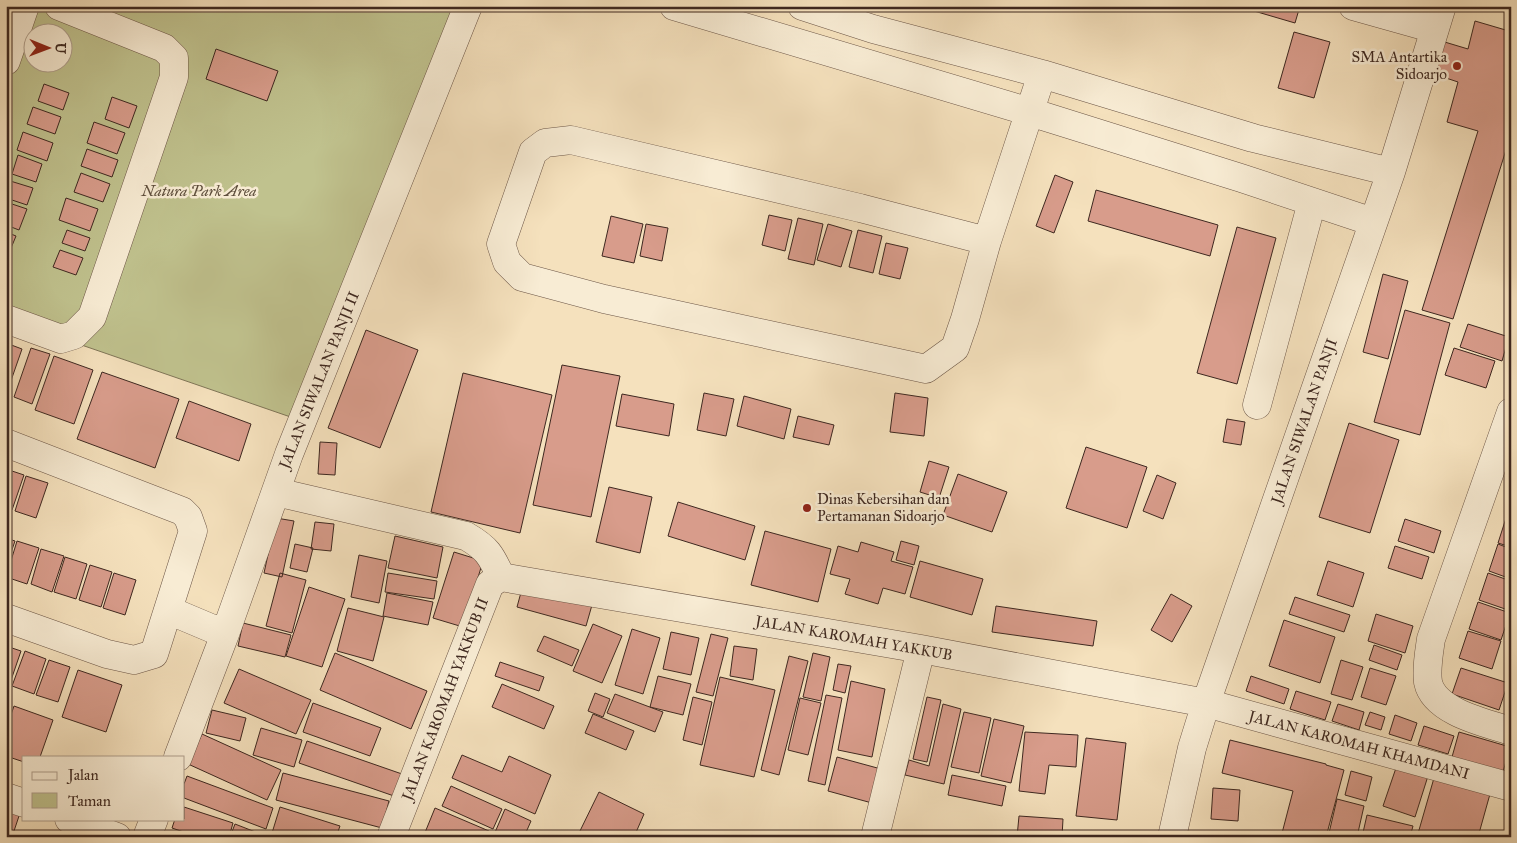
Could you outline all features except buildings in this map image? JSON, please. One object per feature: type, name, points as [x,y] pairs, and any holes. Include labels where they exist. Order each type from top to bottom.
[{"type":"street","points":[[6,60],[25,6]]},
{"type":"street","points":[[6,319],[61,339],[74,335],[92,317],[174,77],[174,58],[164,48],[59,6]]},
{"type":"street","name":"JALAN SIWALAN PANJI II","points":[[178,756],[225,634],[289,454],[468,6]]},
{"type":"street","points":[[674,6],[1030,112],[1241,178],[1373,222]]},
{"type":"street","points":[[802,6],[873,29],[1042,74],[1253,138],[1391,172]]},
{"type":"street","points":[[1353,6],[1438,18]]},
{"type":"street","name":"JALAN SIWALAN PANJI","points":[[1172,837],[1192,748],[1206,703],[1391,172],[1438,18]]},
{"type":"street","points":[[987,241],[860,208],[571,140],[545,143],[533,152],[501,244],[507,262],[522,277],[604,299],[926,369],[954,348],[965,319],[987,241],[1042,74]]},
{"type":"street","points":[[1241,178],[1253,138]]},
{"type":"street","points":[[1257,404],[1312,202]]},
{"type":"street","points":[[1511,412],[1431,639],[1428,658],[1428,682],[1436,698],[1451,709],[1511,731]]},
{"type":"street","points":[[6,443],[182,511],[188,517],[192,531],[154,654],[134,660],[107,654],[6,618]]},
{"type":"street","points":[[276,492],[466,536],[483,545],[501,576]]},
{"type":"street","name":"JALAN KAROMAH YAKKUB","points":[[501,576],[922,649],[1206,703]]},
{"type":"street","name":"JALAN KAROMAH YAKKUB II","points":[[391,837],[490,584],[501,576]]},
{"type":"street","points":[[168,610],[225,634]]},
{"type":"street","points":[[876,837],[922,649]]},
{"type":"street","name":"JALAN KAROMAH KHAMDANI","points":[[1206,703],[1511,786]]},
{"type":"street","points":[[6,797],[22,803]]},
{"type":"street","points":[[71,820],[117,837]]},
{"type":"street","points":[[147,837],[154,820]]},
{"type":"green space","name":"Natura Park Area","points":[[6,6],[468,6],[308,423],[6,319]]},
{"type":"place","name":"SMA Antartika Sidoarjo","points":[[1457,66]]},
{"type":"place","name":"Dinas Kebersihan dan Pertamanan Sidoarjo","points":[[807,508]]}]
